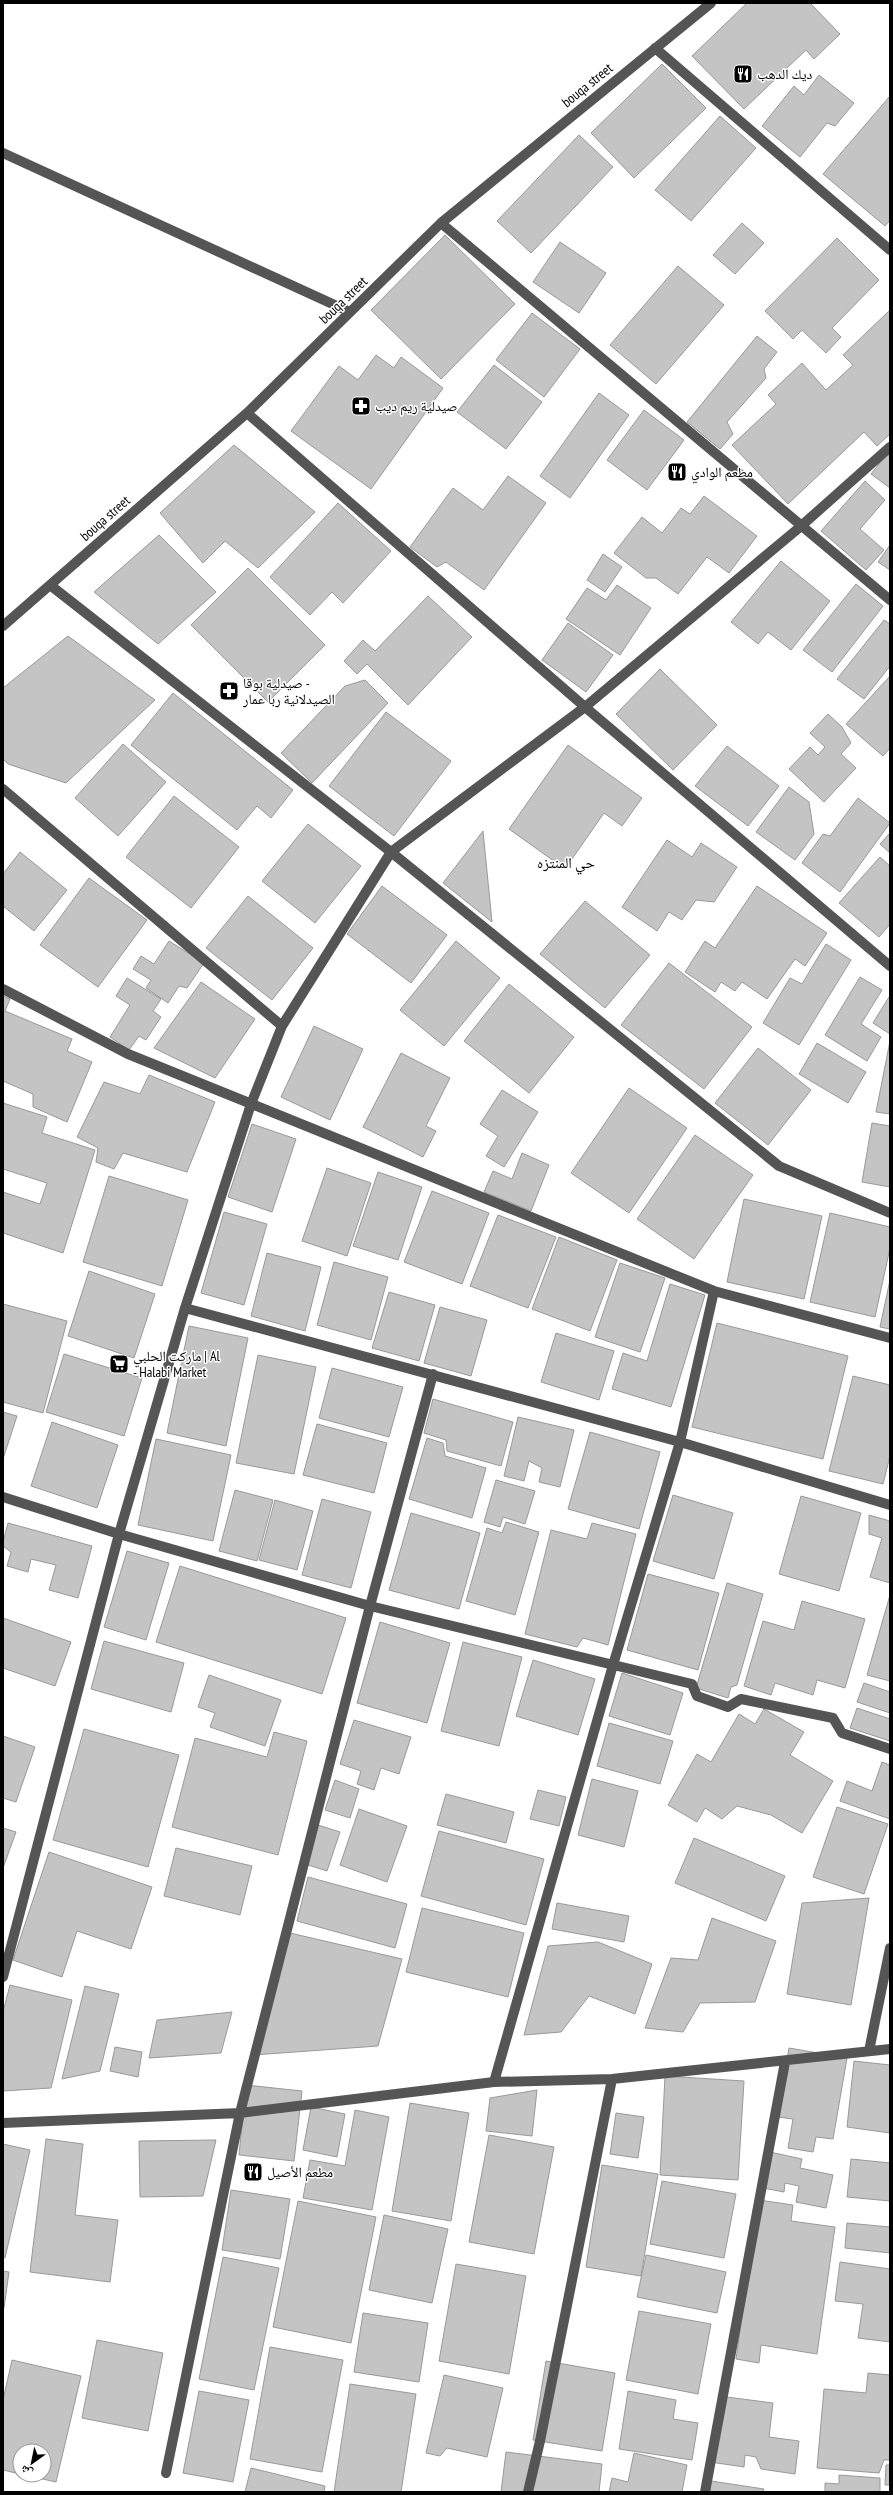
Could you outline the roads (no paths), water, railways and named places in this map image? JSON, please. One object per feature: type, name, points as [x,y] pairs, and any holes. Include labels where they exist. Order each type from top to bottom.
[{"type":"street","name":"bouqa street","points":[[3,626],[247,413],[441,223],[711,3]]},
{"type":"street","points":[[655,48],[890,250]]},
{"type":"street","points":[[3,153],[350,312]]},
{"type":"street","points":[[441,223],[800,527],[890,600]]},
{"type":"street","points":[[247,413],[585,706],[890,966]]},
{"type":"street","points":[[3,1977],[119,1534],[185,1308],[251,1104],[282,1026],[391,852],[585,706],[800,527],[890,447]]},
{"type":"street","points":[[50,585],[391,852],[779,1166],[890,1213]]},
{"type":"street","points":[[3,789],[282,1026]]},
{"type":"street","points":[[3,989],[128,1054],[714,1291],[890,1338]]},
{"type":"street","points":[[494,2082],[613,1665],[680,1442],[714,1291]]},
{"type":"street","points":[[185,1308],[680,1442],[890,1505]]},
{"type":"street","points":[[166,2473],[240,2113],[370,1606],[433,1374]]},
{"type":"street","points":[[3,1496],[119,1534],[370,1606],[692,1684],[697,1696],[728,1707],[741,1699],[833,1718],[842,1733],[890,1749]]},
{"type":"street","points":[[869,2051],[890,1948]]},
{"type":"street","points":[[3,2123],[240,2113],[494,2082],[612,2079],[786,2062],[890,2049]]},
{"type":"street","points":[[705,2492],[786,2062]]},
{"type":"street","points":[[528,2492],[540,2441],[612,2079]]},
{"type":"place","name":"ديك الدهب","points":[[743,74]]},
{"type":"place","name":"صيدلية ريم ديب","points":[[361,406]]},
{"type":"place","name":"مطعم الوادي","points":[[677,472]]},
{"type":"place","name":"صيدلية بوقا - الصيدلانية ربا عمار","points":[[229,691]]},
{"type":"place","name":"ماركت الحلبي | Al - Halabi Market","points":[[119,1364]]},
{"type":"place","name":"مطعم الأصيل","points":[[253,2172]]},
{"type":"district","name":"حي المنتزه","points":[[566,863]]}]
